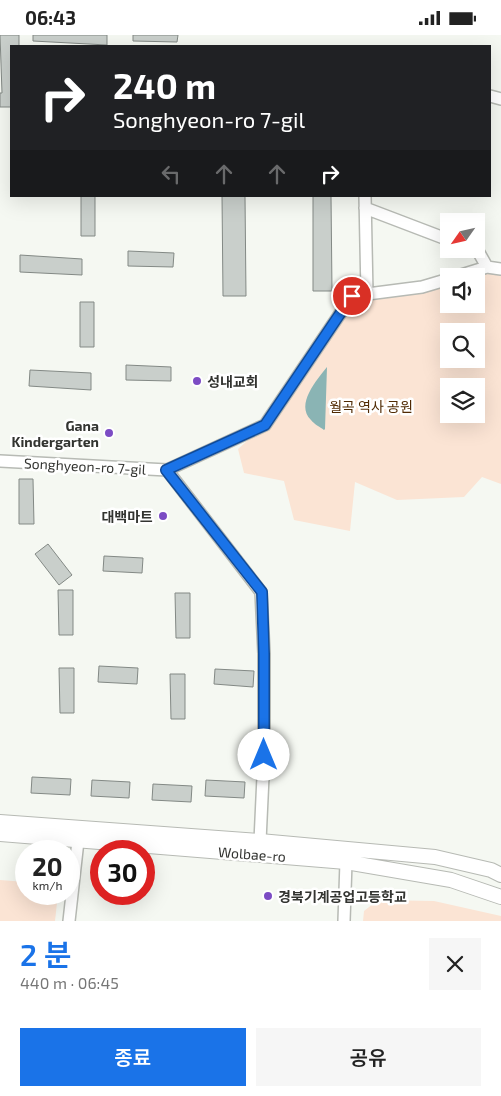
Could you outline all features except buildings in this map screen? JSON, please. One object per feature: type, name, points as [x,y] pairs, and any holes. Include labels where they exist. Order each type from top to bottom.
[{"type":"main road","name":"Wolbae-ro","points":[[0,822],[260,841],[435,857],[491,870],[501,875]]},
{"type":"main road","name":"Wolbae-ro","points":[[0,834],[67,840]]},
{"type":"main road","name":"Wolbae-ro","points":[[80,841],[346,862],[451,880],[501,897]]},
{"type":"street","points":[[367,294],[365,202],[440,236]]},
{"type":"street","points":[[482,258],[487,267]]},
{"type":"street","points":[[484,268],[501,269]]},
{"type":"street","name":"Songhyeon-ro 7-gil","points":[[0,461],[166,470],[265,425],[352,296],[422,287],[440,282]]},
{"type":"street","points":[[166,470],[262,592],[264,755],[260,841]]},
{"type":"street","points":[[344,921],[346,862]]},
{"type":"street","points":[[69,921],[71,905]]},
{"type":"green space","name":"월곡 역사 공원","points":[[501,269],[501,484],[482,477],[464,497],[397,500],[355,482],[350,531],[294,520],[284,481],[244,473],[238,449],[265,425],[352,296],[440,280],[440,313],[485,313],[485,271]]},
{"type":"green space","points":[[0,880],[15,881],[15,905],[57,905],[55,921],[0,921]]},
{"type":"green space","points":[[378,900],[434,901],[501,916],[501,921],[363,921],[364,911]]},
{"type":"water","points":[[327,367],[324,430],[311,420],[305,407],[309,392]]},
{"type":"place","name":"성내교회","points":[[197,381]]},
{"type":"place","name":"Gana Kindergarten","points":[[109,433]]},
{"type":"place","name":"대백마트","points":[[163,516]]},
{"type":"place","name":"경북기계공업고등학교","points":[[268,896]]},
{"type":"route","points":[[264,755],[262,592],[166,470],[265,425],[352,296]]}]
